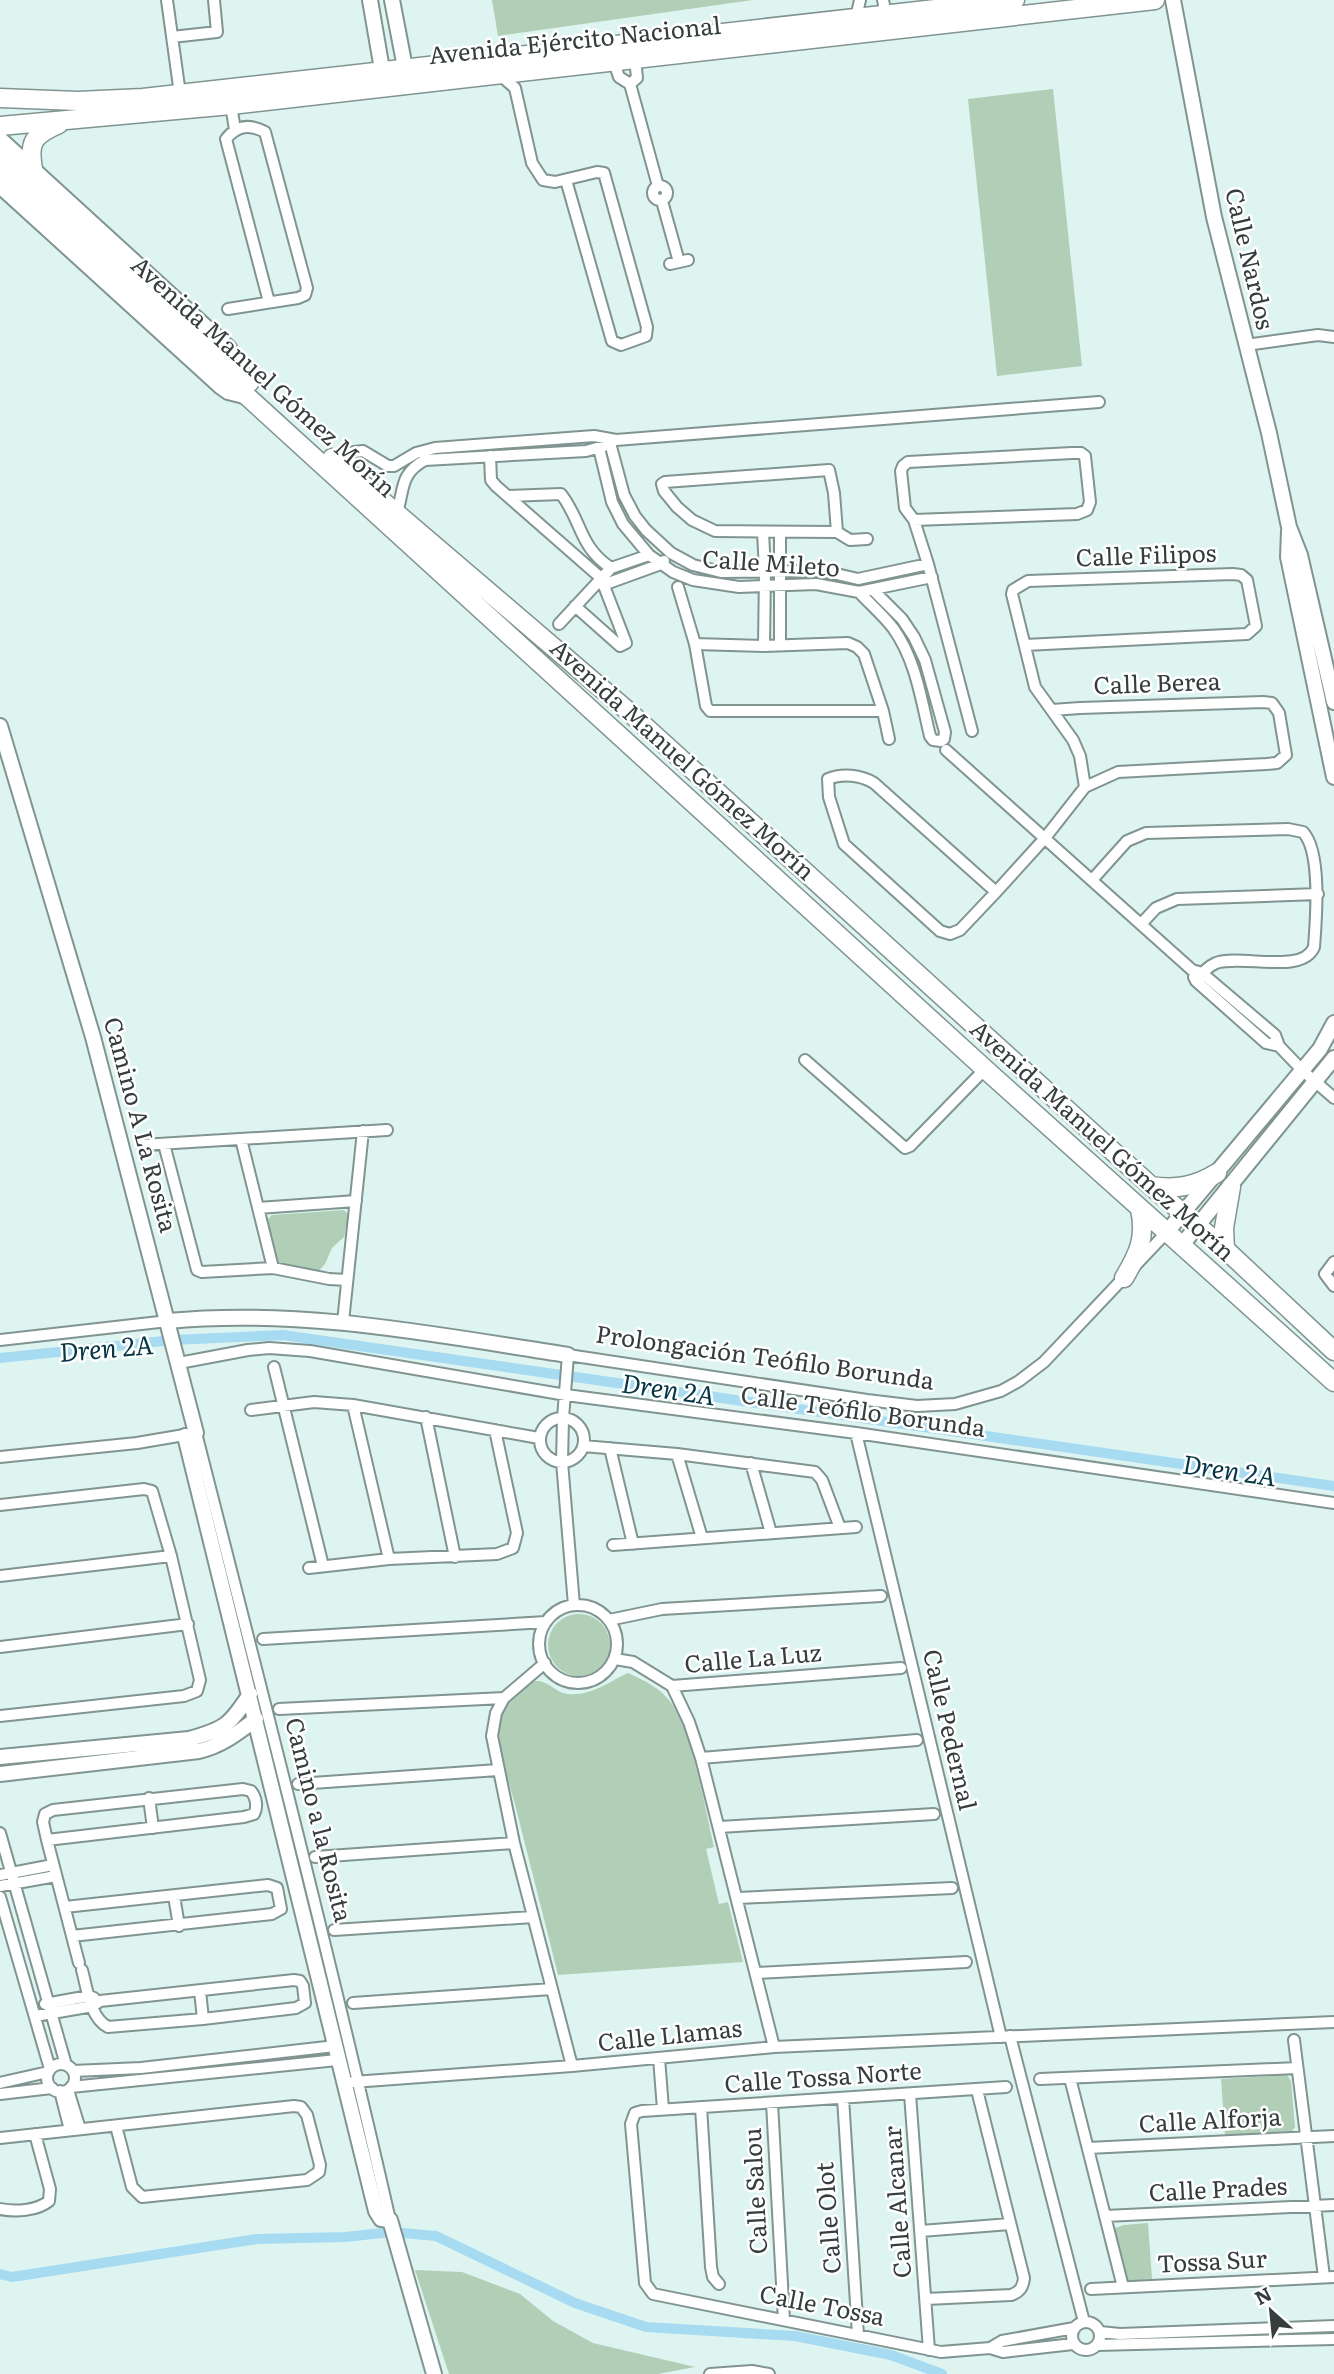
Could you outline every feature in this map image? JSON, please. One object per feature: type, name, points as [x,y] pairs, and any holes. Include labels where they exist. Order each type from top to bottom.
[{"type":"main road","name":"Avenida Ejército Nacional","points":[[0,98],[78,101],[407,76],[856,18],[885,7],[1015,0]]},
{"type":"main road","name":"Avenida Ejército Nacional","points":[[407,76],[499,74],[520,82],[635,59],[1156,0]]},
{"type":"main road","name":"Avenida Ejército Nacional","points":[[0,126],[238,104],[384,78]]},
{"type":"main road","points":[[33,169],[30,150],[34,139],[68,120]]},
{"type":"main road","name":"Avenida Manuel Gómez Morín","points":[[2,146],[125,275],[250,398],[392,519],[628,711],[1334,1351]]},
{"type":"main road","name":"Avenida Manuel Gómez Morín","points":[[0,171],[243,375],[334,459],[392,519],[985,1069],[1334,1382]]},
{"type":"main road","points":[[1151,1185],[1163,1188],[1185,1187],[1197,1184],[1219,1171]]},
{"type":"main road","points":[[1225,1250],[1224,1220],[1233,1184]]},
{"type":"main road","points":[[1124,1278],[1141,1241],[1144,1228],[1140,1209]]},
{"type":"street","points":[[167,0],[180,94]]},
{"type":"street","points":[[172,37],[217,32],[214,0]]},
{"type":"street","points":[[370,0],[384,78]]},
{"type":"street","points":[[392,0],[407,76]]},
{"type":"street","points":[[856,18],[860,0]]},
{"type":"street","name":"Calle Nardos","points":[[1173,0],[1214,217],[1269,433],[1289,527],[1300,555],[1334,702]]},
{"type":"street","points":[[630,84],[637,78],[635,59]]},
{"type":"street","points":[[614,62],[619,77],[624,83],[630,84]]},
{"type":"street","points":[[520,82],[532,163],[547,182],[604,173],[647,327],[646,336],[621,345],[615,344],[610,336],[566,180]]},
{"type":"street","points":[[630,84],[658,186],[653,190],[653,195],[656,200],[662,201],[679,262]]},
{"type":"street","points":[[228,309],[299,298],[307,288],[265,132],[251,126],[238,104]]},
{"type":"street","points":[[235,130],[238,104]]},
{"type":"street","points":[[251,126],[235,130],[226,139],[269,302]]},
{"type":"street","points":[[2,146],[33,169],[229,348],[243,375]]},
{"type":"street","points":[[0,186],[221,387],[228,392],[250,398]]},
{"type":"street","points":[[1318,335],[1334,327]]},
{"type":"street","points":[[1245,345],[1318,335],[1334,337]]},
{"type":"street","points":[[392,519],[407,473],[425,460],[586,451],[608,444],[1099,402]]},
{"type":"street","points":[[334,459],[363,451],[388,466],[394,466],[416,453],[435,448],[594,436],[608,444]]},
{"type":"street","name":"Calle Mileto","points":[[608,444],[624,495],[635,516],[671,553],[692,565],[721,572],[824,571],[858,579],[928,564]]},
{"type":"street","name":"Calle Mileto","points":[[608,444],[617,514],[635,541],[673,572],[719,586],[816,584],[859,592],[932,577]]},
{"type":"street","points":[[914,520],[1077,513],[1087,510],[1090,502],[1086,456],[1081,453],[908,462],[903,466],[901,471],[905,508],[914,520],[932,577],[972,732]]},
{"type":"street","points":[[490,456],[491,480],[602,582],[626,643],[620,646],[575,606]]},
{"type":"street","points":[[837,532],[829,470],[665,482],[662,485],[677,507],[706,528],[715,531],[837,532],[850,540],[866,539]]},
{"type":"street","points":[[508,496],[561,495],[588,547],[600,561],[611,568]]},
{"type":"street","name":"Calle Nardos","points":[[1289,527],[1288,557],[1334,777]]},
{"type":"street","points":[[763,531],[764,646]]},
{"type":"street","points":[[780,532],[780,645]]},
{"type":"street","points":[[602,582],[661,564],[671,553]]},
{"type":"street","points":[[559,624],[602,582],[611,568],[649,555]]},
{"type":"street","name":"Calle Filipos","points":[[1241,575],[1247,580],[1256,626],[1252,631],[1239,635],[1025,645],[1012,594],[1017,586],[1028,581],[1241,575]]},
{"type":"street","points":[[678,587],[695,644],[706,706],[710,710],[883,711]]},
{"type":"street","points":[[859,592],[883,617],[902,643],[912,663],[930,736],[933,740],[941,741],[945,732],[920,648],[902,619],[873,590]]},
{"type":"street","points":[[695,644],[764,646],[848,643],[857,647],[864,654],[883,711],[889,739]]},
{"type":"street","points":[[996,892],[874,783],[862,777],[843,775],[828,779],[829,797],[844,844],[940,931],[950,934],[960,930],[996,892],[1045,838],[1085,787],[1080,756],[1073,740],[1035,687],[1025,645]]},
{"type":"street","name":"Calle Berea","points":[[1052,710],[1264,702],[1277,707],[1286,749],[1283,760],[1266,764],[1118,772],[1085,787]]},
{"type":"street","points":[[0,726],[3,749]]},
{"type":"street","name":"Camino A La Rosita","points":[[3,749],[28,821],[93,1037],[178,1357],[190,1434],[250,1693]]},
{"type":"street","points":[[946,750],[1197,975],[1275,1035],[1279,1046],[1334,1098]]},
{"type":"street","points":[[1092,880],[1127,841],[1146,833],[1288,829],[1303,832],[1307,837],[1318,894],[1314,947],[1311,954],[1300,961],[1224,961],[1197,975]]},
{"type":"street","points":[[1142,923],[1156,908],[1177,899],[1318,894]]},
{"type":"street","name":"Prolongación Teófilo Borunda","points":[[568,1358],[917,1406],[955,1404],[1000,1391],[1033,1371],[1166,1233],[1303,1071],[1320,1049],[1334,1023]]},
{"type":"street","points":[[1181,1246],[1334,1058]]},
{"type":"street","points":[[805,1060],[905,1148],[985,1069]]},
{"type":"street","points":[[142,1145],[387,1130]]},
{"type":"street","points":[[343,1322],[363,1132]]},
{"type":"street","points":[[241,1139],[272,1268]]},
{"type":"street","points":[[164,1144],[198,1270],[202,1272],[272,1268],[347,1280]]},
{"type":"street","points":[[1219,1171],[1233,1184]]},
{"type":"street","points":[[258,1208],[356,1201]]},
{"type":"street","points":[[1334,1262],[1325,1274],[1334,1286]]},
{"type":"street","points":[[0,1340],[287,1318],[343,1322],[568,1358],[567,1391],[562,1418],[562,1462],[574,1605]]},
{"type":"street","name":"Calle Teófilo Borunda","points":[[178,1357],[258,1349],[310,1351],[1334,1503]]},
{"type":"street","points":[[274,1367],[323,1566]]},
{"type":"street","points":[[251,1410],[314,1402],[353,1405],[539,1438]]},
{"type":"street","points":[[353,1405],[389,1559]]},
{"type":"street","points":[[426,1417],[455,1557]]},
{"type":"street","points":[[562,1418],[578,1424],[584,1438],[583,1446],[575,1458],[562,1462],[547,1457],[539,1438],[545,1425],[562,1418]]},
{"type":"street","points":[[309,1568],[389,1559],[497,1554],[513,1548],[517,1533],[495,1430]]},
{"type":"street","name":"Calle Pedernal","points":[[856,1433],[1079,2325]]},
{"type":"street","points":[[0,1457],[136,1443],[190,1434]]},
{"type":"street","name":"Camino a la Rosita","points":[[190,1434],[267,1710],[391,2226],[434,2374]]},
{"type":"street","points":[[583,1446],[677,1454],[811,1471],[819,1475],[840,1528]]},
{"type":"street","points":[[610,1448],[633,1544]]},
{"type":"street","points":[[677,1454],[702,1538]]},
{"type":"street","points":[[751,1463],[771,1534]]},
{"type":"street","points":[[0,1505],[149,1489],[156,1499],[200,1680],[197,1691],[192,1694],[0,1716]]},
{"type":"street","points":[[613,1545],[856,1527]]},
{"type":"street","points":[[0,1576],[171,1556]]},
{"type":"street","points":[[609,1620],[662,1609],[881,1596]]},
{"type":"street","points":[[574,1605],[594,1608],[609,1620],[617,1638],[615,1659],[608,1669],[599,1677],[575,1683],[552,1673],[545,1664],[540,1642],[546,1622],[554,1614],[574,1605]]},
{"type":"street","points":[[263,1639],[546,1622]]},
{"type":"street","points":[[0,1647],[188,1624]]},
{"type":"street","name":"Calle La Luz","points":[[615,1659],[633,1662],[672,1686],[901,1668]]},
{"type":"street","points":[[545,1664],[504,1698],[492,1725],[498,1770],[514,1843],[572,2066]]},
{"type":"street","points":[[672,1686],[690,1722],[701,1758],[774,2047]]},
{"type":"street","points":[[0,1756],[189,1739],[214,1732],[226,1725],[236,1716],[250,1693]]},
{"type":"street","name":"Camino a la Rosita","points":[[250,1693],[376,2211],[381,2219],[391,2226]]},
{"type":"street","points":[[279,1709],[504,1698]]},
{"type":"street","points":[[0,1774],[199,1751],[222,1743],[256,1719]]},
{"type":"street","points":[[701,1758],[917,1740]]},
{"type":"street","points":[[298,1784],[498,1770]]},
{"type":"street","points":[[34,2011],[94,2001],[297,1980],[303,1986],[305,2000],[303,2005],[296,2008],[114,2027],[103,2025],[94,2001],[81,1966],[47,1840],[43,1818],[49,1811],[149,1798],[243,1789],[251,1791],[255,1797],[256,1811],[250,1816],[47,1840]]},
{"type":"street","points":[[149,1798],[153,1828]]},
{"type":"street","points":[[720,1827],[934,1814]]},
{"type":"street","points":[[0,1833],[8,1877],[70,2068],[75,2076],[63,2089]]},
{"type":"street","points":[[315,1857],[514,1843]]},
{"type":"street","points":[[0,1886],[8,1877],[55,1870]]},
{"type":"street","points":[[65,1907],[268,1885],[277,1888],[281,1905],[279,1912],[272,1914],[72,1936]]},
{"type":"street","points":[[738,1898],[952,1888]]},
{"type":"street","points":[[174,1896],[178,1926]]},
{"type":"street","points":[[0,1897],[34,2011],[49,2071],[48,2081],[63,2089],[75,2130]]},
{"type":"street","points":[[334,1930],[533,1917]]},
{"type":"street","points":[[756,1973],[966,1962]]},
{"type":"street","points":[[353,2003],[552,1989]]},
{"type":"street","points":[[200,1991],[203,2019]]},
{"type":"street","name":"Calle Llamas","points":[[343,2082],[572,2066],[774,2047],[1334,2022]]},
{"type":"street","points":[[1294,2040],[1315,2206],[1329,2277]]},
{"type":"street","points":[[0,2083],[49,2071],[55,2065],[104,2071],[201,2061],[336,2053]]},
{"type":"street","points":[[0,2094],[202,2074],[336,2053]]},
{"type":"street","points":[[659,2058],[663,2109]]},
{"type":"street","points":[[201,2061],[202,2074]]},
{"type":"street","points":[[1040,2079],[1297,2068]]},
{"type":"street","points":[[1070,2078],[1123,2287]]},
{"type":"street","name":"Calle Tossa Norte","points":[[648,2290],[643,2277],[631,2124],[635,2113],[642,2110],[1006,2087]]},
{"type":"street","points":[[926,2299],[1011,2295],[1021,2289],[1024,2277],[977,2090]]},
{"type":"street","name":"Calle Alcanar","points":[[910,2094],[929,2350]]},
{"type":"street","name":"Calle Olot","points":[[843,2098],[858,2335]]},
{"type":"street","name":"Calle Salou","points":[[772,2103],[784,2320]]},
{"type":"street","points":[[0,2138],[35,2134],[301,2107],[307,2115],[320,2165],[319,2172],[307,2180],[142,2197],[132,2187],[116,2126]]},
{"type":"street","points":[[701,2107],[711,2267],[713,2277],[719,2284]]},
{"type":"street","points":[[0,2209],[16,2211],[38,2207],[50,2201],[50,2189],[35,2134]]},
{"type":"street","name":"Calle Alforja","points":[[1088,2148],[1334,2136]]},
{"type":"street","name":"Calle Prades","points":[[1105,2216],[1334,2205]]},
{"type":"street","points":[[920,2231],[1010,2224]]},
{"type":"street","name":"Tossa Sur","points":[[1091,2289],[1329,2277]]},
{"type":"street","name":"Calle Tossa","points":[[648,2290],[653,2294],[942,2352],[990,2348],[1003,2352],[1073,2344],[1079,2350],[1087,2351],[1097,2345],[1334,2339]]},
{"type":"street","points":[[1073,2344],[1071,2337],[1079,2325],[1093,2324],[1100,2332],[1120,2334],[1334,2326]]},
{"type":"street","name":"Calle Tossa","points":[[990,2348],[1002,2341],[1079,2325]]},
{"type":"street","points":[[1097,2345],[1100,2332]]},
{"type":"street","points":[[710,2374],[752,2371],[769,2374]]},
{"type":"green space","points":[[492,0],[753,0],[498,36]]},
{"type":"green space","points":[[1053,89],[1082,366],[997,376],[968,99]]},
{"type":"green space","points":[[344,1210],[349,1215],[344,1237],[332,1248],[318,1272],[280,1265],[276,1260],[268,1219],[272,1215]]},
{"type":"green space","points":[[579,1614],[591,1616],[601,1623],[608,1633],[608,1657],[601,1667],[591,1674],[579,1676],[567,1674],[557,1667],[550,1657],[548,1645],[550,1633],[557,1623],[567,1616]]},
{"type":"green space","points":[[628,1673],[668,1698],[686,1734],[698,1772],[714,1847],[706,1849],[719,1904],[728,1902],[743,1962],[558,1975],[503,1762],[499,1739],[500,1720],[512,1699],[535,1681],[545,1683],[563,1693],[577,1694],[592,1691]]},
{"type":"green space","points":[[1287,2075],[1291,2081],[1295,2127],[1292,2131],[1225,2135],[1221,2079]]},
{"type":"green space","points":[[1148,2223],[1152,2279],[1128,2281],[1124,2276],[1115,2228]]},
{"type":"green space","points":[[415,2270],[462,2272],[520,2294],[553,2321],[593,2343],[695,2367],[658,2374],[449,2374]]},
{"type":"waterway","name":"Dren 2A","points":[[0,1358],[173,1340],[283,1335],[1334,1486]]},
{"type":"waterway","points":[[0,2274],[12,2277],[257,2239],[345,2237],[391,2232],[436,2236],[575,2303],[646,2327],[795,2336],[891,2355],[942,2374]]}]
